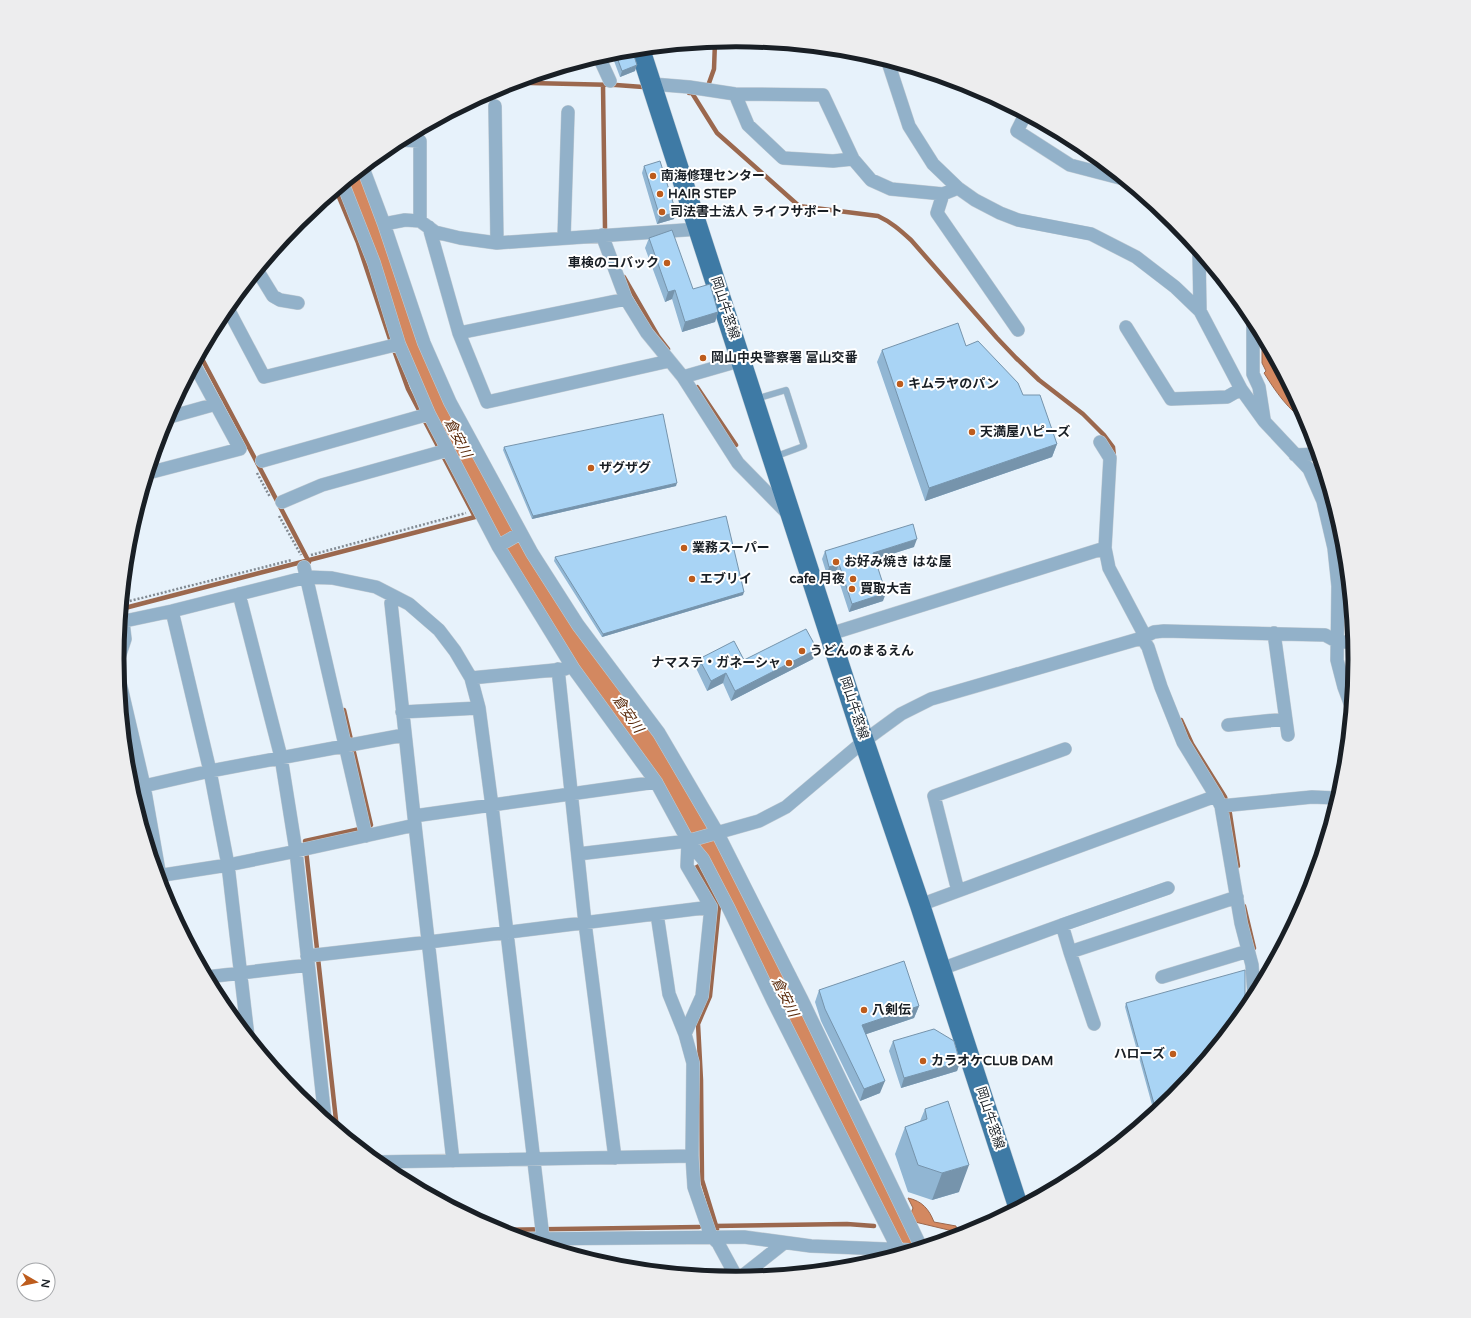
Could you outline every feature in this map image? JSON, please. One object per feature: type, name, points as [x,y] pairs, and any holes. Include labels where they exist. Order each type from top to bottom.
[{"type":"main road","name":"岡山牛窓線","points":[[642,54],[864,740],[920,905],[1017,1202]]},
{"type":"street","points":[[601,62],[610,81]]},
{"type":"street","points":[[890,67],[909,126],[933,164],[958,188],[1000,213],[1018,220],[1091,234],[1136,257],[1175,287],[1200,312],[1240,389],[1264,421],[1309,469],[1323,502],[1334,548],[1338,586],[1338,660],[1346,693]]},
{"type":"street","points":[[652,84],[688,86],[736,94],[823,95],[853,159],[871,180],[891,189],[943,194],[958,188]]},
{"type":"street","points":[[736,94],[748,126],[783,158],[833,161],[853,159]]},
{"type":"street","points":[[495,106],[497,243]]},
{"type":"street","points":[[564,238],[568,112]]},
{"type":"street","points":[[1023,119],[1017,131],[1070,165],[1111,176]]},
{"type":"street","points":[[411,141],[420,141],[424,224],[459,332],[487,402],[669,361]]},
{"type":"street","points":[[364,172],[384,224],[424,342],[450,402],[519,534],[578,625],[659,733],[714,833],[802,1000],[919,1243]]},
{"type":"street","points":[[345,188],[374,263],[394,346],[425,416],[443,451],[502,544],[573,668],[656,782],[693,839],[901,1248]]},
{"type":"street","points":[[943,194],[937,213],[1018,330]]},
{"type":"street","points":[[384,224],[405,220],[424,224],[436,232],[460,238],[497,243],[699,229]]},
{"type":"street","points":[[605,235],[626,299],[647,333],[669,361],[686,376],[738,463],[792,518]]},
{"type":"street","points":[[1199,259],[1200,312]]},
{"type":"street","points":[[260,274],[273,296],[280,300],[298,303]]},
{"type":"street","points":[[459,332],[626,299]]},
{"type":"street","points":[[231,314],[264,377],[394,346]]},
{"type":"street","points":[[1126,326],[1171,399],[1227,397],[1240,389]]},
{"type":"street","points":[[1253,333],[1253,374],[1259,387],[1264,421]]},
{"type":"street","points":[[686,376],[742,360]]},
{"type":"street","points":[[153,471],[240,449],[197,369]]},
{"type":"street","points":[[174,416],[216,404]]},
{"type":"street","points":[[262,461],[425,416]]},
{"type":"street","points":[[1100,442],[1110,458],[1105,548],[1108,568],[1146,635],[1148,647],[1161,687],[1183,742],[1223,803],[1241,923],[1252,965],[1253,985]]},
{"type":"street","points":[[282,502],[322,485],[443,451]]},
{"type":"street","points":[[1295,455],[1312,454]]},
{"type":"street","points":[[502,544],[519,534]]},
{"type":"street","points":[[830,634],[1105,548]]},
{"type":"street","points":[[303,565],[350,744],[365,831]]},
{"type":"street","points":[[125,621],[239,594],[303,565],[332,578],[376,587],[409,604],[439,630],[455,651],[471,678],[479,708],[543,1233],[558,1244],[711,1236],[744,1237],[784,1243],[839,1248],[892,1250]]},
{"type":"street","points":[[239,594],[281,757],[303,850],[324,1112]]},
{"type":"street","points":[[393,596],[391,603],[404,735],[453,1161]]},
{"type":"street","points":[[172,611],[210,771],[228,865],[247,1028]]},
{"type":"street","points":[[578,854],[693,839],[759,822],[786,808],[864,740],[901,714],[931,698],[1146,635],[1164,631],[1324,634],[1338,642],[1347,642]]},
{"type":"street","points":[[1274,633],[1288,735]]},
{"type":"street","points":[[471,678],[573,668]]},
{"type":"street","points":[[558,669],[585,923],[615,1158]]},
{"type":"street","points":[[126,708],[144,786],[156,855]]},
{"type":"street","points":[[402,712],[479,708]]},
{"type":"street","points":[[1228,725],[1285,719]]},
{"type":"street","points":[[144,786],[281,757],[404,735]]},
{"type":"street","points":[[958,891],[934,796],[1065,749]]},
{"type":"street","points":[[163,874],[228,865],[303,850],[365,831],[414,820],[492,806],[656,782]]},
{"type":"street","points":[[920,905],[1223,803],[1312,797],[1331,798]]},
{"type":"street","points":[[685,1034],[702,996],[711,907],[687,866],[693,839]]},
{"type":"street","points":[[941,969],[1168,888]]},
{"type":"street","points":[[1070,952],[1237,897]]},
{"type":"street","points":[[212,976],[313,958],[711,907]]},
{"type":"street","points":[[657,914],[669,994],[685,1034],[693,1064],[692,1156],[694,1187],[711,1236],[718,1243],[736,1271]]},
{"type":"street","points":[[1062,925],[1094,1024]]},
{"type":"street","points":[[1162,976],[1248,951]]},
{"type":"street","points":[[386,1162],[692,1156]]},
{"type":"street","points":[[532,1236],[543,1233]]},
{"type":"street","points":[[748,1271],[784,1243]]},
{"type":"lane","points":[[754,400],[786,390],[804,446],[773,458]]},
{"type":"path","points":[[127,602],[303,565],[470,512]]},
{"type":"shaded area","points":[[1262,347],[1296,413],[1278,394],[1264,373],[1266,371],[1262,363]]},
{"type":"shaded area","points":[[908,1198],[921,1203],[930,1213],[934,1222],[956,1226],[957,1229],[952,1231],[915,1222],[911,1213],[913,1208]]},
{"type":"building","points":[[634,56],[637,65],[622,71],[617,59]]},
{"type":"building","points":[[660,161],[676,212],[660,217],[644,166]]},
{"type":"building","points":[[672,230],[693,289],[710,284],[718,312],[685,322],[675,290],[668,292],[649,238]]},
{"type":"building","name":"天満屋ハピーズ","points":[[958,323],[966,346],[978,341],[1018,383],[1023,395],[1040,395],[1057,444],[929,488],[882,350]]},
{"type":"building","name":"ザグザグ","points":[[663,414],[677,483],[533,516],[504,447]]},
{"type":"building","points":[[726,516],[744,592],[603,634],[555,557]]},
{"type":"building","points":[[913,524],[917,539],[873,553],[886,593],[852,604],[839,564],[829,567],[825,551]]},
{"type":"building","points":[[806,629],[817,649],[735,691],[726,673],[711,681],[699,659],[734,641],[744,660]]},
{"type":"building","points":[[904,961],[919,1006],[862,1025],[885,1081],[864,1089],[825,1009],[819,990]]},
{"type":"building","name":"ハローズ","points":[[1245,970],[1244,999],[1221,1032],[1196,1063],[1154,1105],[1126,1003]]},
{"type":"building","name":"カラオケCLUB DAM","points":[[934,1029],[954,1041],[960,1062],[904,1078],[893,1041]]},
{"type":"building","points":[[948,1101],[969,1165],[942,1173],[918,1165],[905,1127],[927,1119],[925,1109]]},
{"type":"waterway","points":[[709,83],[714,69],[715,48]]},
{"type":"waterway","points":[[530,83],[643,87]]},
{"type":"waterway","points":[[603,85],[606,235]]},
{"type":"waterway","points":[[689,93],[692,93],[717,133],[799,206],[878,216],[903,233],[911,240],[1016,358],[1039,380],[1083,414],[1104,435],[1113,447],[1114,457]]},
{"type":"waterway","name":"倉安川","points":[[354,181],[377,240],[413,345],[454,434],[516,550],[650,747],[710,845],[730,890],[908,1246]]},
{"type":"waterway","points":[[126,608],[475,517],[408,389],[358,243],[338,194]]},
{"type":"waterway","points":[[624,277],[658,336],[668,349]]},
{"type":"waterway","points":[[202,359],[309,562]]},
{"type":"waterway","points":[[697,387],[736,445]]},
{"type":"waterway","points":[[336,1123],[305,841],[369,827],[371,825],[344,710]]},
{"type":"waterway","points":[[1181,720],[1192,744],[1225,797],[1230,814],[1238,866]]},
{"type":"waterway","points":[[708,861],[716,858]]},
{"type":"waterway","points":[[701,865],[697,867],[719,906],[710,996],[698,1024],[701,1080],[702,1180],[717,1229]]},
{"type":"waterway","points":[[1244,906],[1254,948]]},
{"type":"waterway","name":"倉安川","points":[[891,1222],[896,1221]]},
{"type":"waterway","points":[[714,1226],[847,1224],[874,1226]]},
{"type":"waterway","points":[[515,1230],[699,1227]]},
{"type":"place","name":"南海修理センター","points":[[653,176]]},
{"type":"place","name":"HAIR STEP","points":[[660,194]]},
{"type":"place","name":"司法書士法人 ライフサポート","points":[[662,212]]},
{"type":"place","name":"車検のコバック","points":[[667,263]]},
{"type":"place","name":"岡山中央警察署 富山交番","points":[[703,358]]},
{"type":"place","name":"キムラヤのパン","points":[[900,384]]},
{"type":"place","name":"天満屋ハピーズ","points":[[972,432]]},
{"type":"place","name":"ザグザグ","points":[[591,468]]},
{"type":"place","name":"業務スーパー","points":[[684,548]]},
{"type":"place","name":"お好み焼き はな屋","points":[[836,562]]},
{"type":"place","name":"エブリイ","points":[[692,579]]},
{"type":"place","name":"cafe 月夜","points":[[853,579]]},
{"type":"place","name":"買取大吉","points":[[852,589]]},
{"type":"place","name":"うどんのまるえん","points":[[802,651]]},
{"type":"place","name":"ナマステ・ガネーシャ","points":[[789,663]]},
{"type":"place","name":"八剣伝","points":[[864,1010]]},
{"type":"place","name":"ハローズ","points":[[1173,1054]]},
{"type":"place","name":"カラオケCLUB DAM","points":[[923,1061]]}]
